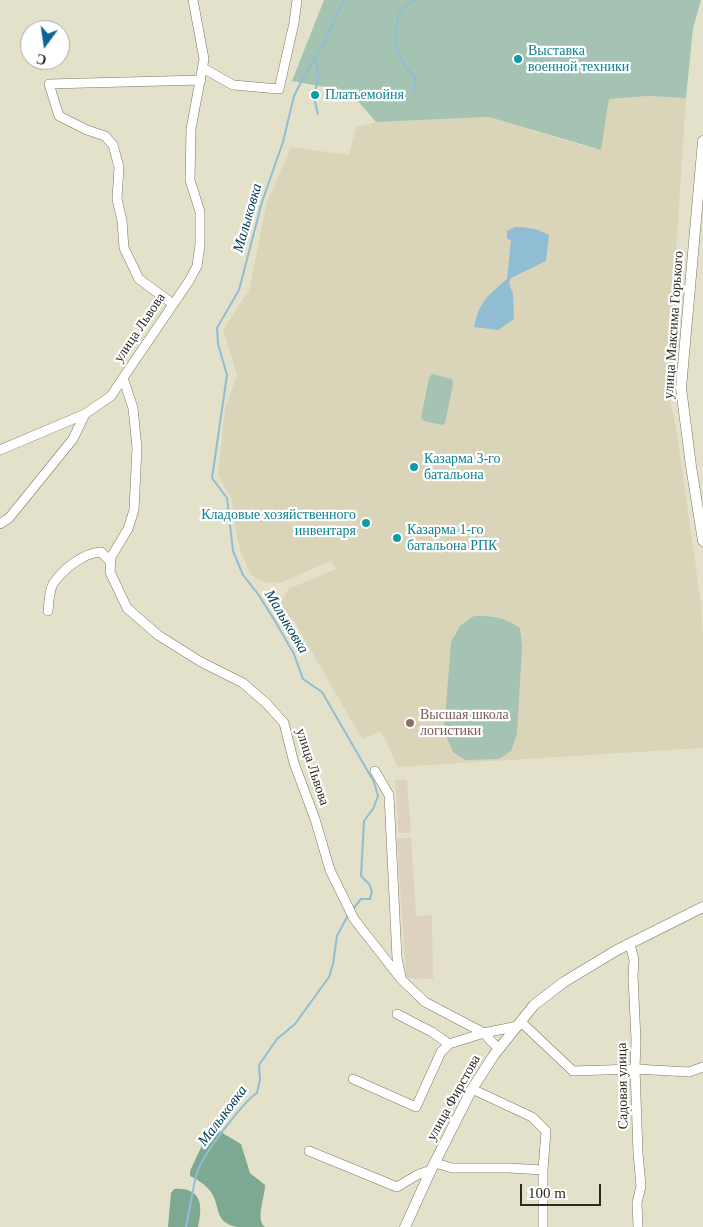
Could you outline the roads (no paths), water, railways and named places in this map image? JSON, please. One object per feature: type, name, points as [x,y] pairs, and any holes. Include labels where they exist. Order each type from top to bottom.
[{"type":"main road","name":"улица Максима Горького","points":[[703,140],[698,244],[681,388],[703,541]]},
{"type":"main road","name":"улица Фирстова","points":[[408,1226],[433,1166],[472,1089],[499,1048],[534,1005],[564,982],[630,944],[703,907]]},
{"type":"street","name":"улица Львова","points":[[193,0],[204,60],[191,129],[190,180],[200,212],[200,245],[197,266],[189,281],[123,378],[133,408],[137,448],[134,510],[128,528],[111,556],[110,572],[126,608],[158,635],[202,662],[243,683],[267,704],[284,723],[294,763],[315,820],[330,870],[354,919],[401,979],[425,1002],[484,1033],[499,1048]]},
{"type":"street","points":[[203,68],[233,85],[279,89],[298,0]]},
{"type":"street","points":[[172,304],[139,279],[124,248],[122,221],[116,199],[118,167],[113,145],[105,136],[86,130],[59,116],[49,84],[201,80]]},
{"type":"street","points":[[0,450],[85,414],[111,396],[123,378]]},
{"type":"street","points":[[0,524],[9,518],[73,439],[85,414]]},
{"type":"street","points":[[48,611],[52,586],[70,566],[93,553],[101,552],[110,561]]},
{"type":"street","points":[[375,771],[389,795],[397,958],[401,979]]},
{"type":"street","name":"Садовая улица","points":[[630,944],[634,960],[636,1040],[634,1070],[638,1152],[642,1186],[637,1203],[638,1227]]},
{"type":"street","points":[[397,1014],[432,1032],[449,1044]]},
{"type":"street","points":[[353,1079],[416,1107],[441,1052],[449,1044],[520,1024],[573,1071],[634,1070],[689,1072],[703,1067]]},
{"type":"street","points":[[472,1089],[532,1117],[546,1131],[543,1170],[543,1227]]},
{"type":"street","points":[[309,1151],[397,1187],[433,1166],[543,1170]]},
{"type":"water","points":[[515,227],[533,229],[549,235],[546,261],[511,278],[509,283],[513,294],[514,319],[498,330],[474,327],[482,304],[507,279],[511,240],[507,239],[507,231]]},
{"type":"waterway","name":"Малыковка","points":[[344,0],[322,47],[294,96],[283,142],[262,202],[239,290],[217,328],[218,344],[227,375],[212,478],[227,498],[233,551],[243,575],[275,621],[294,654],[303,679],[322,692],[374,782],[378,796],[373,809],[364,821],[361,876],[369,884],[372,891],[370,899],[361,899],[352,910]]},
{"type":"waterway","points":[[414,0],[401,11],[396,33],[398,54],[405,66],[415,77],[414,93]]},
{"type":"waterway","points":[[315,61],[319,74],[315,92]]},
{"type":"waterway","points":[[314,98],[318,114]]},
{"type":"waterway","name":"Малыковка","points":[[186,1227],[200,1165],[233,1118],[257,1093],[260,1080],[259,1065],[277,1039],[295,1024],[329,977],[337,936],[348,915]]},
{"type":"place","name":"Выставка военной техники","points":[[518,59]]},
{"type":"place","name":"Платьемойня","points":[[315,95]]},
{"type":"place","name":"Казарма 3-го батальона","points":[[414,467]]},
{"type":"place","name":"Кладовые хозяйственного инвентаря","points":[[366,523]]},
{"type":"place","name":"Казарма 1-го батальона РПК","points":[[397,538]]},
{"type":"place","name":"Высшая школа логистики","points":[[410,723]]}]
